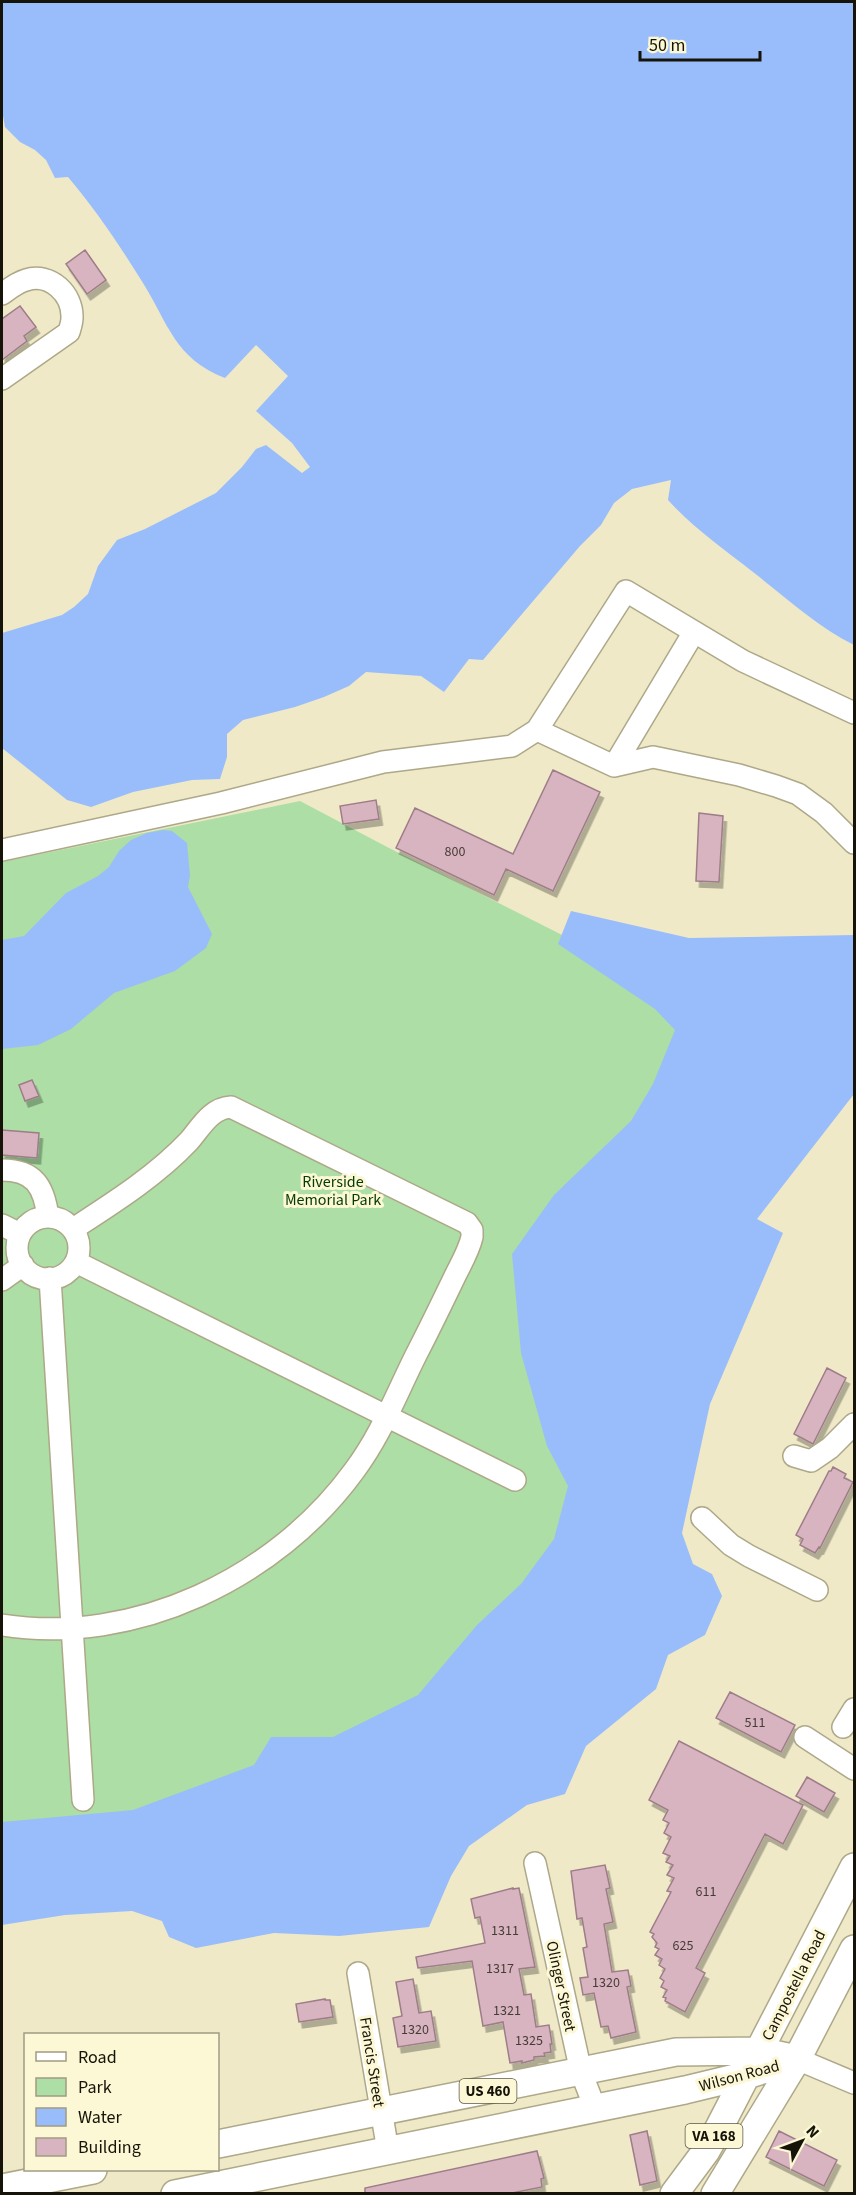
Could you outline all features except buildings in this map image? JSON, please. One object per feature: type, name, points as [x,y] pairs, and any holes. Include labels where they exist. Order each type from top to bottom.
[{"type":"main road","name":"Campostella Road","points":[[674,2193],[706,2151],[855,1867]]},
{"type":"main road","points":[[797,2059],[855,1949]]},
{"type":"main road","name":"Wilson Road","points":[[219,2144],[676,2052],[753,2063],[797,2059]]},
{"type":"main road","name":"VA 168","points":[[716,2193],[797,2059]]},
{"type":"main road","name":"Wilson Road","points":[[175,2193],[685,2090],[753,2063]]},
{"type":"main road","points":[[2,2188],[83,2171]]},
{"type":"street","points":[[2,294],[15,284],[27,279],[38,278],[52,282],[63,290],[72,318],[69,332],[2,379]]},
{"type":"street","points":[[2,850],[221,803],[383,762],[512,746],[537,730],[626,591],[743,661],[855,712]]},
{"type":"street","points":[[615,766],[694,632]]},
{"type":"street","points":[[537,730],[615,766],[653,757],[739,775],[776,786],[798,794],[824,813],[855,843]]},
{"type":"street","points":[[2,1625],[43,1628],[73,1627],[129,1619],[168,1608],[205,1593],[239,1575],[272,1554],[307,1526],[332,1499],[365,1456],[388,1416],[405,1375],[471,1241],[472,1230],[467,1223],[231,1107],[214,1111],[187,1143],[165,1164],[73,1230]]},
{"type":"street","points":[[2,1170],[16,1170],[32,1177],[40,1189],[48,1217]]},
{"type":"street","points":[[48,1217],[66,1223],[73,1230],[79,1245],[76,1262],[60,1276],[50,1278],[30,1273],[23,1265],[11,1230],[48,1217]]},
{"type":"street","points":[[76,1262],[515,1480]]},
{"type":"street","points":[[2,1280],[23,1265]]},
{"type":"street","points":[[50,1278],[83,1800]]},
{"type":"street","points":[[794,1456],[811,1461],[830,1448],[855,1424]]},
{"type":"street","points":[[702,1518],[731,1545],[817,1590]]},
{"type":"street","points":[[806,1737],[855,1769]]},
{"type":"street","name":"Olinger Street","points":[[535,1863],[581,2072],[595,2108]]},
{"type":"street","name":"Francis Street","points":[[358,1973],[388,2151]]},
{"type":"street","points":[[797,2059],[855,2083]]},
{"type":"green space","name":"Riverside Memorial Park","points":[[300,801],[783,1046],[593,1521],[463,1675],[274,1795],[2,1834],[2,862]]},
{"type":"water","points":[[2,2],[854,2],[854,645],[802,611],[688,520],[668,500],[671,480],[632,489],[614,503],[601,525],[580,546],[483,660],[469,659],[444,692],[421,676],[366,672],[349,686],[324,697],[243,720],[227,734],[227,757],[220,779],[192,780],[133,792],[91,807],[67,800],[2,748],[2,633],[62,615],[74,607],[88,594],[98,566],[117,540],[145,529],[216,493],[256,449],[266,445],[302,473],[310,467],[292,443],[256,411],[288,376],[256,345],[225,378],[195,361],[167,326],[126,255],[68,177],[55,178],[46,160],[35,150],[20,142],[5,127],[2,110]]},
{"type":"water","points":[[172,831],[187,843],[190,875],[188,887],[212,934],[206,948],[175,971],[114,993],[71,1029],[38,1045],[2,1049],[2,940],[24,936],[66,893],[98,876],[109,867],[119,851],[131,840],[147,833]]},
{"type":"water","points":[[571,911],[689,938],[854,935],[854,1094],[757,1219],[783,1233],[710,1404],[682,1533],[693,1564],[712,1574],[722,1596],[705,1635],[668,1655],[656,1689],[586,1746],[565,1794],[527,1805],[469,1846],[451,1876],[429,1927],[339,1936],[274,1933],[196,1948],[169,1937],[162,1921],[132,1911],[65,1915],[2,1925],[2,1822],[133,1810],[254,1765],[271,1737],[333,1737],[418,1695],[477,1625],[521,1584],[554,1539],[568,1486],[547,1446],[521,1353],[512,1254],[554,1195],[631,1121],[653,1084],[675,1030],[655,1009],[558,944]]}]
